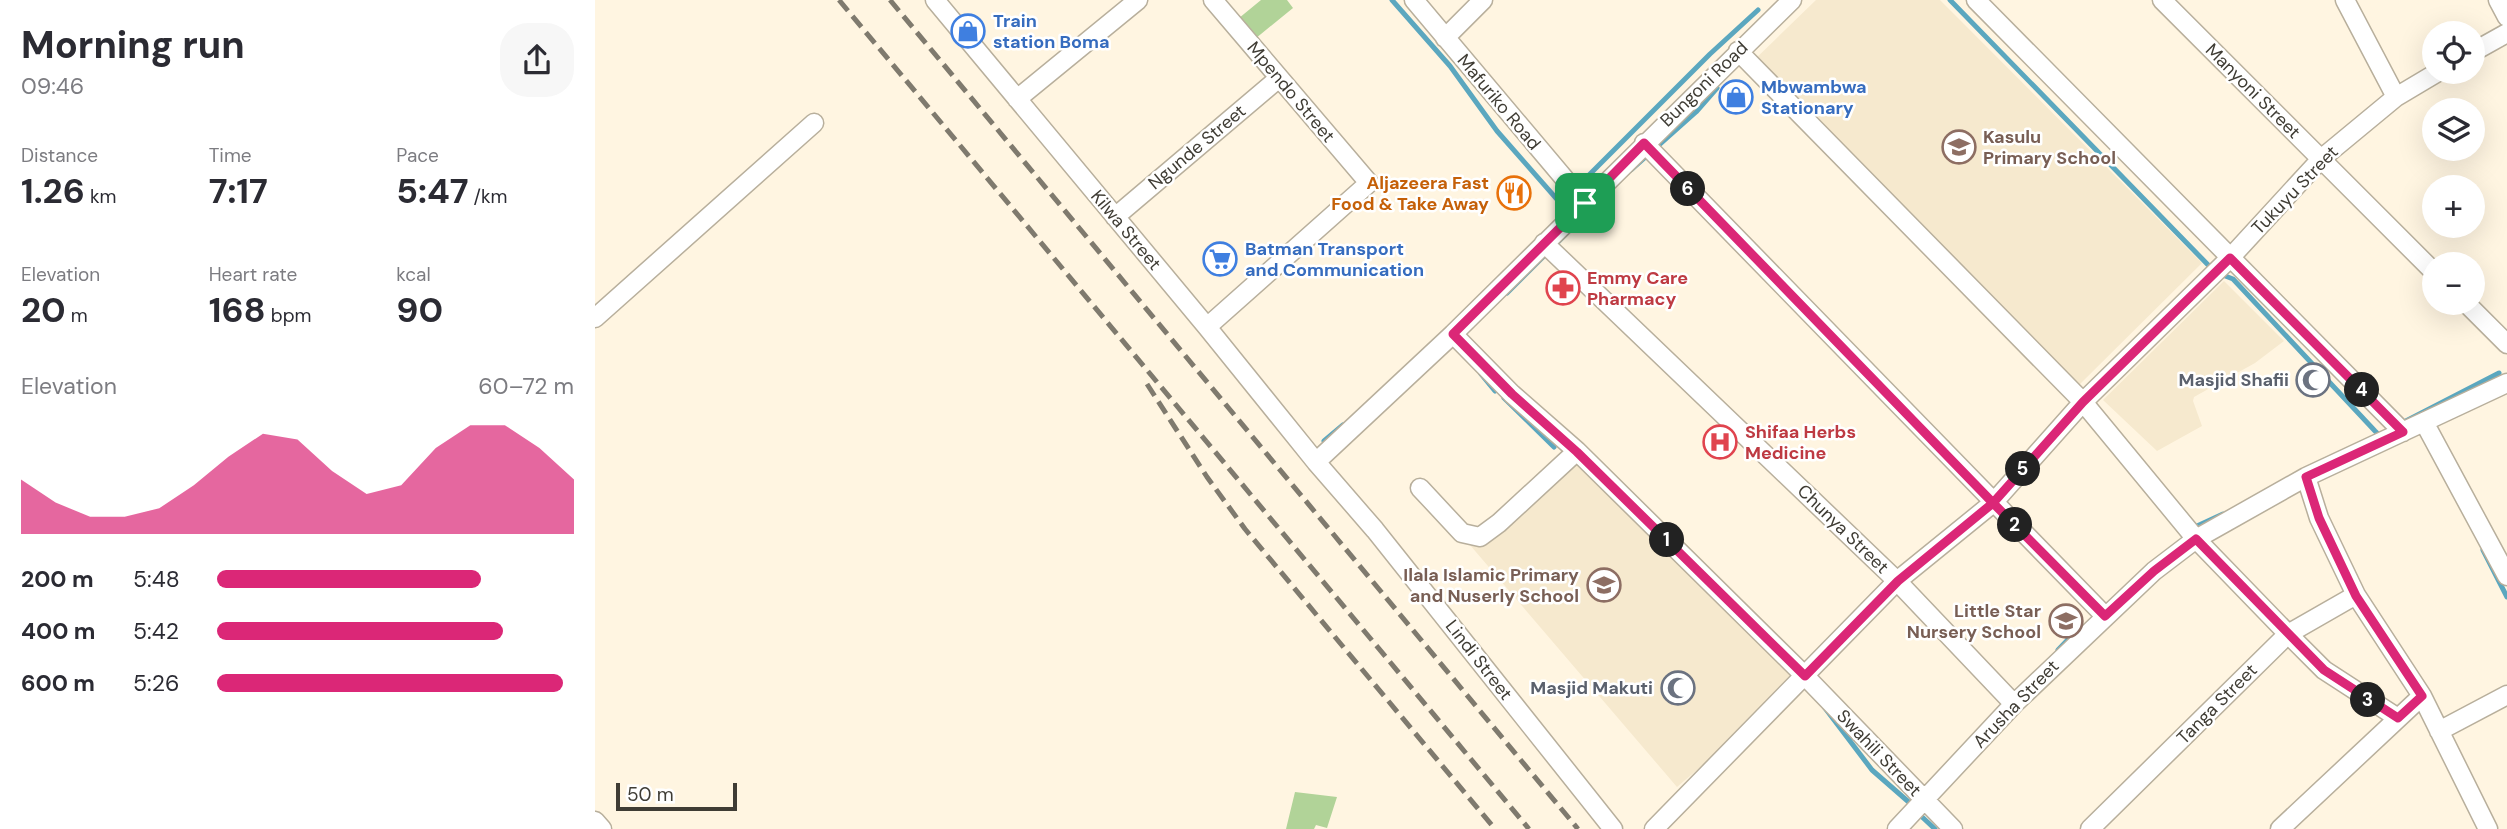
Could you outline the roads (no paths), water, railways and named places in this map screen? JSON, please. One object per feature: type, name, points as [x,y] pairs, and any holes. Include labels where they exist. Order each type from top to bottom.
[{"type":"street","name":"Kilwa Street","points":[[935,0],[1316,461]]},
{"type":"street","points":[[1017,99],[1138,0]]},
{"type":"street","name":"Mpendo Street","points":[[1207,327],[1369,183],[1213,0]]},
{"type":"street","name":"Mafuriko Road","points":[[1414,0],[1585,203]]},
{"type":"street","points":[[1445,38],[1483,0]]},
{"type":"street","name":"Bungoni Road","points":[[1316,461],[1453,334],[1792,0]]},
{"type":"street","points":[[1976,0],[2403,432]]},
{"type":"street","name":"Manyoni Street","points":[[2162,0],[2422,260]]},
{"type":"street","points":[[2345,0],[2396,97]]},
{"type":"street","points":[[2498,0],[2507,17]]},
{"type":"street","points":[[2485,45],[2507,33]]},
{"type":"street","points":[[1738,51],[2083,402],[2196,539],[2288,634],[2324,670],[2398,718]]},
{"type":"street","name":"Ngunde Street","points":[[1115,216],[1279,78]]},
{"type":"street","name":"Tukuyu Street","points":[[1654,829],[1898,581],[1993,503],[2083,402],[2230,258],[2321,159],[2396,97],[2422,82]]},
{"type":"street","points":[[595,318],[814,123]]},
{"type":"street","points":[[1644,143],[2105,616]]},
{"type":"street","name":"Chunya Street","points":[[1544,243],[1898,581],[2014,704]]},
{"type":"street","points":[[2478,315],[2507,344]]},
{"type":"street","points":[[1453,334],[1805,676]]},
{"type":"street","name":"Arusha Street","points":[[1897,829],[2014,704],[2154,571],[2196,539],[2306,477],[2507,383]]},
{"type":"street","points":[[2424,422],[2507,576]]},
{"type":"street","points":[[1420,488],[1462,533],[1480,537],[1577,452]]},
{"type":"street","name":"Lindi Street","points":[[1316,461],[1375,530],[1613,829]]},
{"type":"street","points":[[2306,477],[2319,518],[2356,596],[2422,696],[2485,827]]},
{"type":"street","name":"Tanga Street","points":[[2090,829],[2288,634],[2356,596]]},
{"type":"street","name":"Swahili Street","points":[[1805,676],[1953,829]]},
{"type":"street","points":[[2439,730],[2507,695]]},
{"type":"street","points":[[2280,829],[2422,696]]},
{"type":"street","points":[[595,821],[602,829]]},
{"type":"waterway","points":[[1392,0],[1450,66],[1497,131],[1569,213]]},
{"type":"waterway","points":[[1950,0],[2215,272],[2233,279],[2379,435],[2375,437]]},
{"type":"waterway","points":[[1578,186],[1758,10]]},
{"type":"waterway","points":[[1631,170],[1696,112],[1717,88]]},
{"type":"waterway","points":[[1507,293],[1569,231]]},
{"type":"waterway","points":[[2400,424],[2499,373]]},
{"type":"waterway","points":[[1481,374],[1495,391]]},
{"type":"waterway","points":[[1504,398],[1554,447]]},
{"type":"waterway","points":[[1324,441],[1343,425]]},
{"type":"waterway","points":[[2197,526],[2223,514]]},
{"type":"waterway","points":[[2483,550],[2507,597]]},
{"type":"waterway","points":[[2058,650],[2079,628]]},
{"type":"waterway","points":[[1825,708],[1872,770],[1911,804],[1914,801]]},
{"type":"waterway","points":[[1920,815],[1935,829]]},
{"type":"railway","points":[[839,0],[1529,829]]},
{"type":"railway","points":[[890,0],[1578,829]]},
{"type":"railway","points":[[1147,384],[1207,477],[1245,529],[1495,829]]},
{"type":"place","name":"Train station Boma","points":[[968,31]]},
{"type":"place","name":"Mbwambwa Stationary","points":[[1736,97]]},
{"type":"place","name":"Kasulu Primary School","points":[[1959,147]]},
{"type":"place","name":"Aljazeera Fast Food & Take Away","points":[[1514,193]]},
{"type":"place","name":"Batman Transport and Communication","points":[[1220,259]]},
{"type":"place","name":"Emmy Care Pharmacy","points":[[1563,288]]},
{"type":"place","name":"Masjid Shafii","points":[[2313,380]]},
{"type":"place","name":"Shifaa Herbs Medicine","points":[[1720,442]]},
{"type":"place","name":"Ilala Islamic Primary and Nuserly School","points":[[1604,585]]},
{"type":"place","name":"Little Star Nursery School","points":[[2066,621]]},
{"type":"place","name":"Masjid Makuti","points":[[1678,688]]}]
